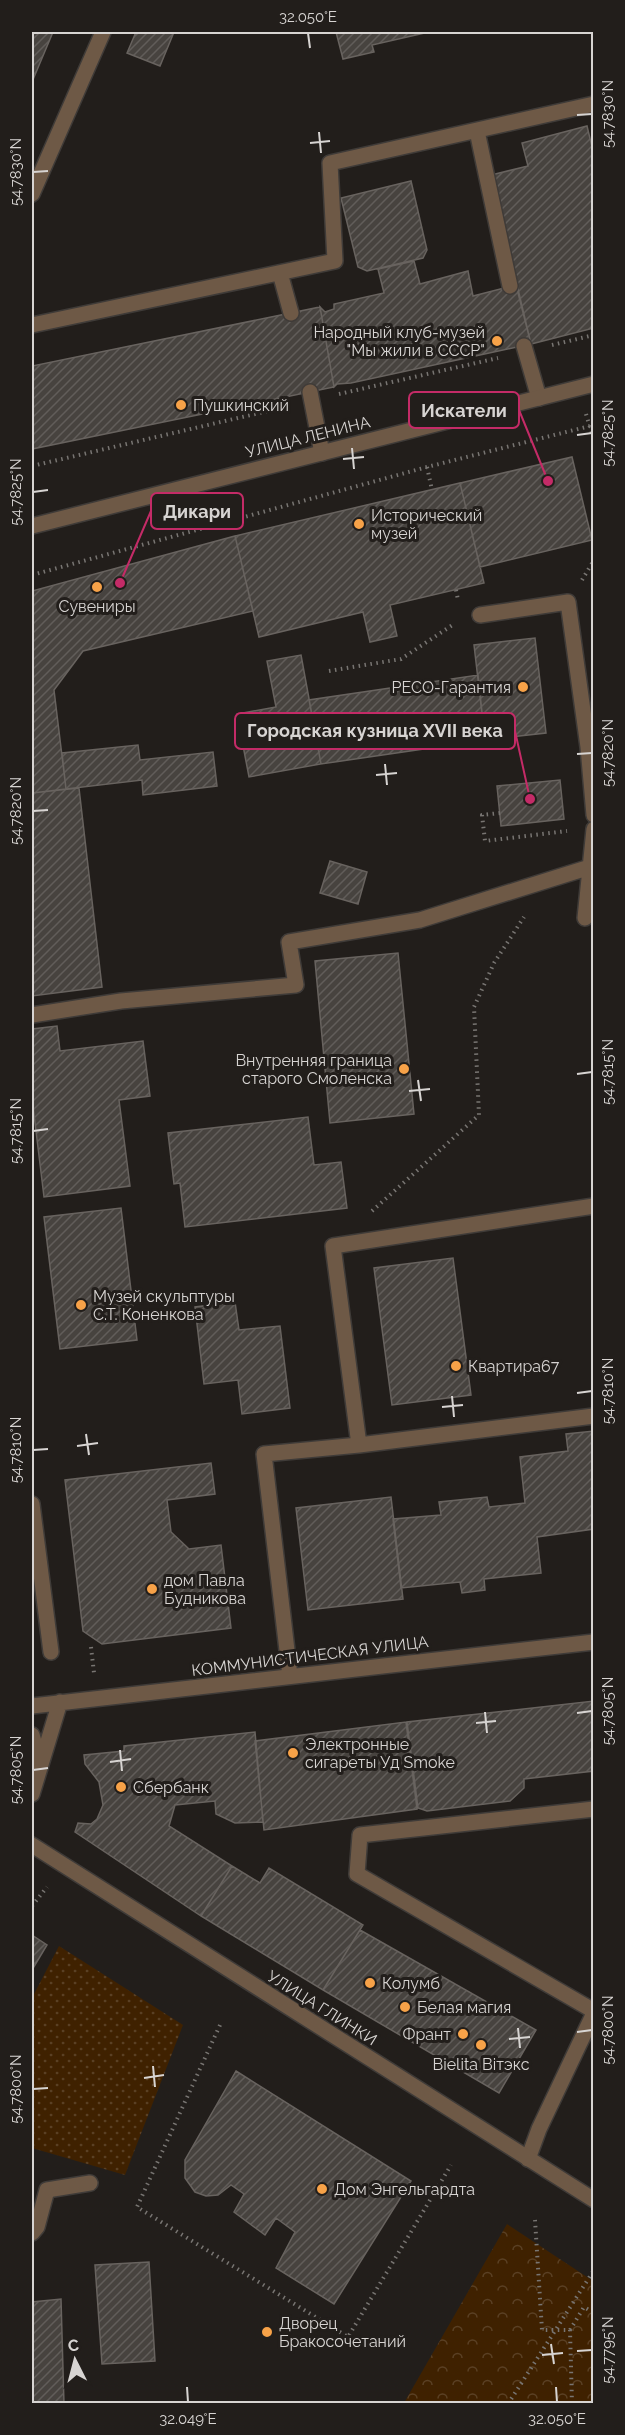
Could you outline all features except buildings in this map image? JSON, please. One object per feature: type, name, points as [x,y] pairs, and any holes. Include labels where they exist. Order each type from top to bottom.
[{"type":"street","points":[[32,194],[103,32]]},
{"type":"street","points":[[32,325],[335,261],[330,163],[594,104]]},
{"type":"street","points":[[477,131],[510,286]]},
{"type":"street","points":[[280,273],[291,313]]},
{"type":"street","points":[[525,346],[539,398]]},
{"type":"street","name":"УЛИЦА ЛЕНИНА","points":[[32,526],[594,384]]},
{"type":"street","points":[[310,393],[322,453]]},
{"type":"street","points":[[480,615],[568,602],[591,746],[594,815]]},
{"type":"street","points":[[585,918],[594,829]]},
{"type":"street","points":[[32,1015],[121,1001],[296,985],[289,942],[420,920],[590,867]]},
{"type":"street","points":[[359,1445],[333,1246],[594,1206]]},
{"type":"street","points":[[290,1676],[264,1454],[359,1445],[594,1416]]},
{"type":"street","points":[[32,1504],[51,1652]]},
{"type":"street","name":"КОММУНИСТИЧЕСКАЯ УЛИЦА","points":[[32,1706],[594,1642]]},
{"type":"street","points":[[32,1791],[60,1702]]},
{"type":"street","points":[[32,1735],[38,1755],[39,1774]]},
{"type":"street","points":[[528,2159],[539,2129],[594,2012],[357,1874],[360,1835],[594,1809]]},
{"type":"street","name":"УЛИЦА ГЛИНКИ","points":[[32,1845],[594,2200]]},
{"type":"street","points":[[32,2233],[37,2227],[47,2190],[90,2183]]},
{"type":"path","points":[[32,575],[427,467],[594,425]]},
{"type":"path","points":[[427,467],[432,489]]},
{"type":"path","points":[[329,671],[401,659],[462,618],[480,615]]},
{"type":"path","points":[[500,813],[482,815],[485,841],[569,830]]},
{"type":"path","points":[[367,1215],[479,1115],[474,1006],[494,963],[547,881]]},
{"type":"path","points":[[220,2025],[137,2207],[348,2337],[451,2165]]},
{"type":"path","points":[[535,2220],[542,2330],[570,2330]]},
{"type":"path","points":[[508,2403],[594,2270]]},
{"type":"path","points":[[572,2403],[570,2330],[584,2307],[594,2313]]},
{"type":"green space","points":[[59,1946],[183,2025],[125,2175],[32,2148],[32,1998]]},
{"type":"green space","points":[[507,2224],[593,2281],[593,2403],[404,2403]]},
{"type":"place","name":"Народный клуб-музей \"Мы жили в СССР\"","points":[[497,341]]},
{"type":"place","name":"Пушкинский","points":[[181,405]]},
{"type":"place","name":"Искатели","points":[[548,481]]},
{"type":"place","name":"Исторический музей","points":[[359,524]]},
{"type":"place","name":"Дикари","points":[[120,583]]},
{"type":"place","name":"Сувениры","points":[[97,587]]},
{"type":"place","name":"РЕСО-Гарантия","points":[[523,687]]},
{"type":"place","name":"Городская кузница XVII века","points":[[530,799]]},
{"type":"place","name":"Внутренняя граница старого Смоленска","points":[[404,1069]]},
{"type":"place","name":"Музей скульптуры С.Т. Коненкова","points":[[81,1305]]},
{"type":"place","name":"Квартира67","points":[[456,1366]]},
{"type":"place","name":"дом Павла Будникова","points":[[152,1589]]},
{"type":"place","name":"Электронные сигареты Уд Smoke","points":[[293,1753]]},
{"type":"place","name":"Сбербанк","points":[[121,1787]]},
{"type":"place","name":"Колумб","points":[[370,1983]]},
{"type":"place","name":"Белая магия","points":[[405,2007]]},
{"type":"place","name":"Франт","points":[[463,2034]]},
{"type":"place","name":"Bielita Вiтэкс","points":[[481,2045]]},
{"type":"place","name":"Дом Энгельгардта","points":[[322,2189]]},
{"type":"place","name":"Дворец Бракосочетаний","points":[[267,2332]]}]
